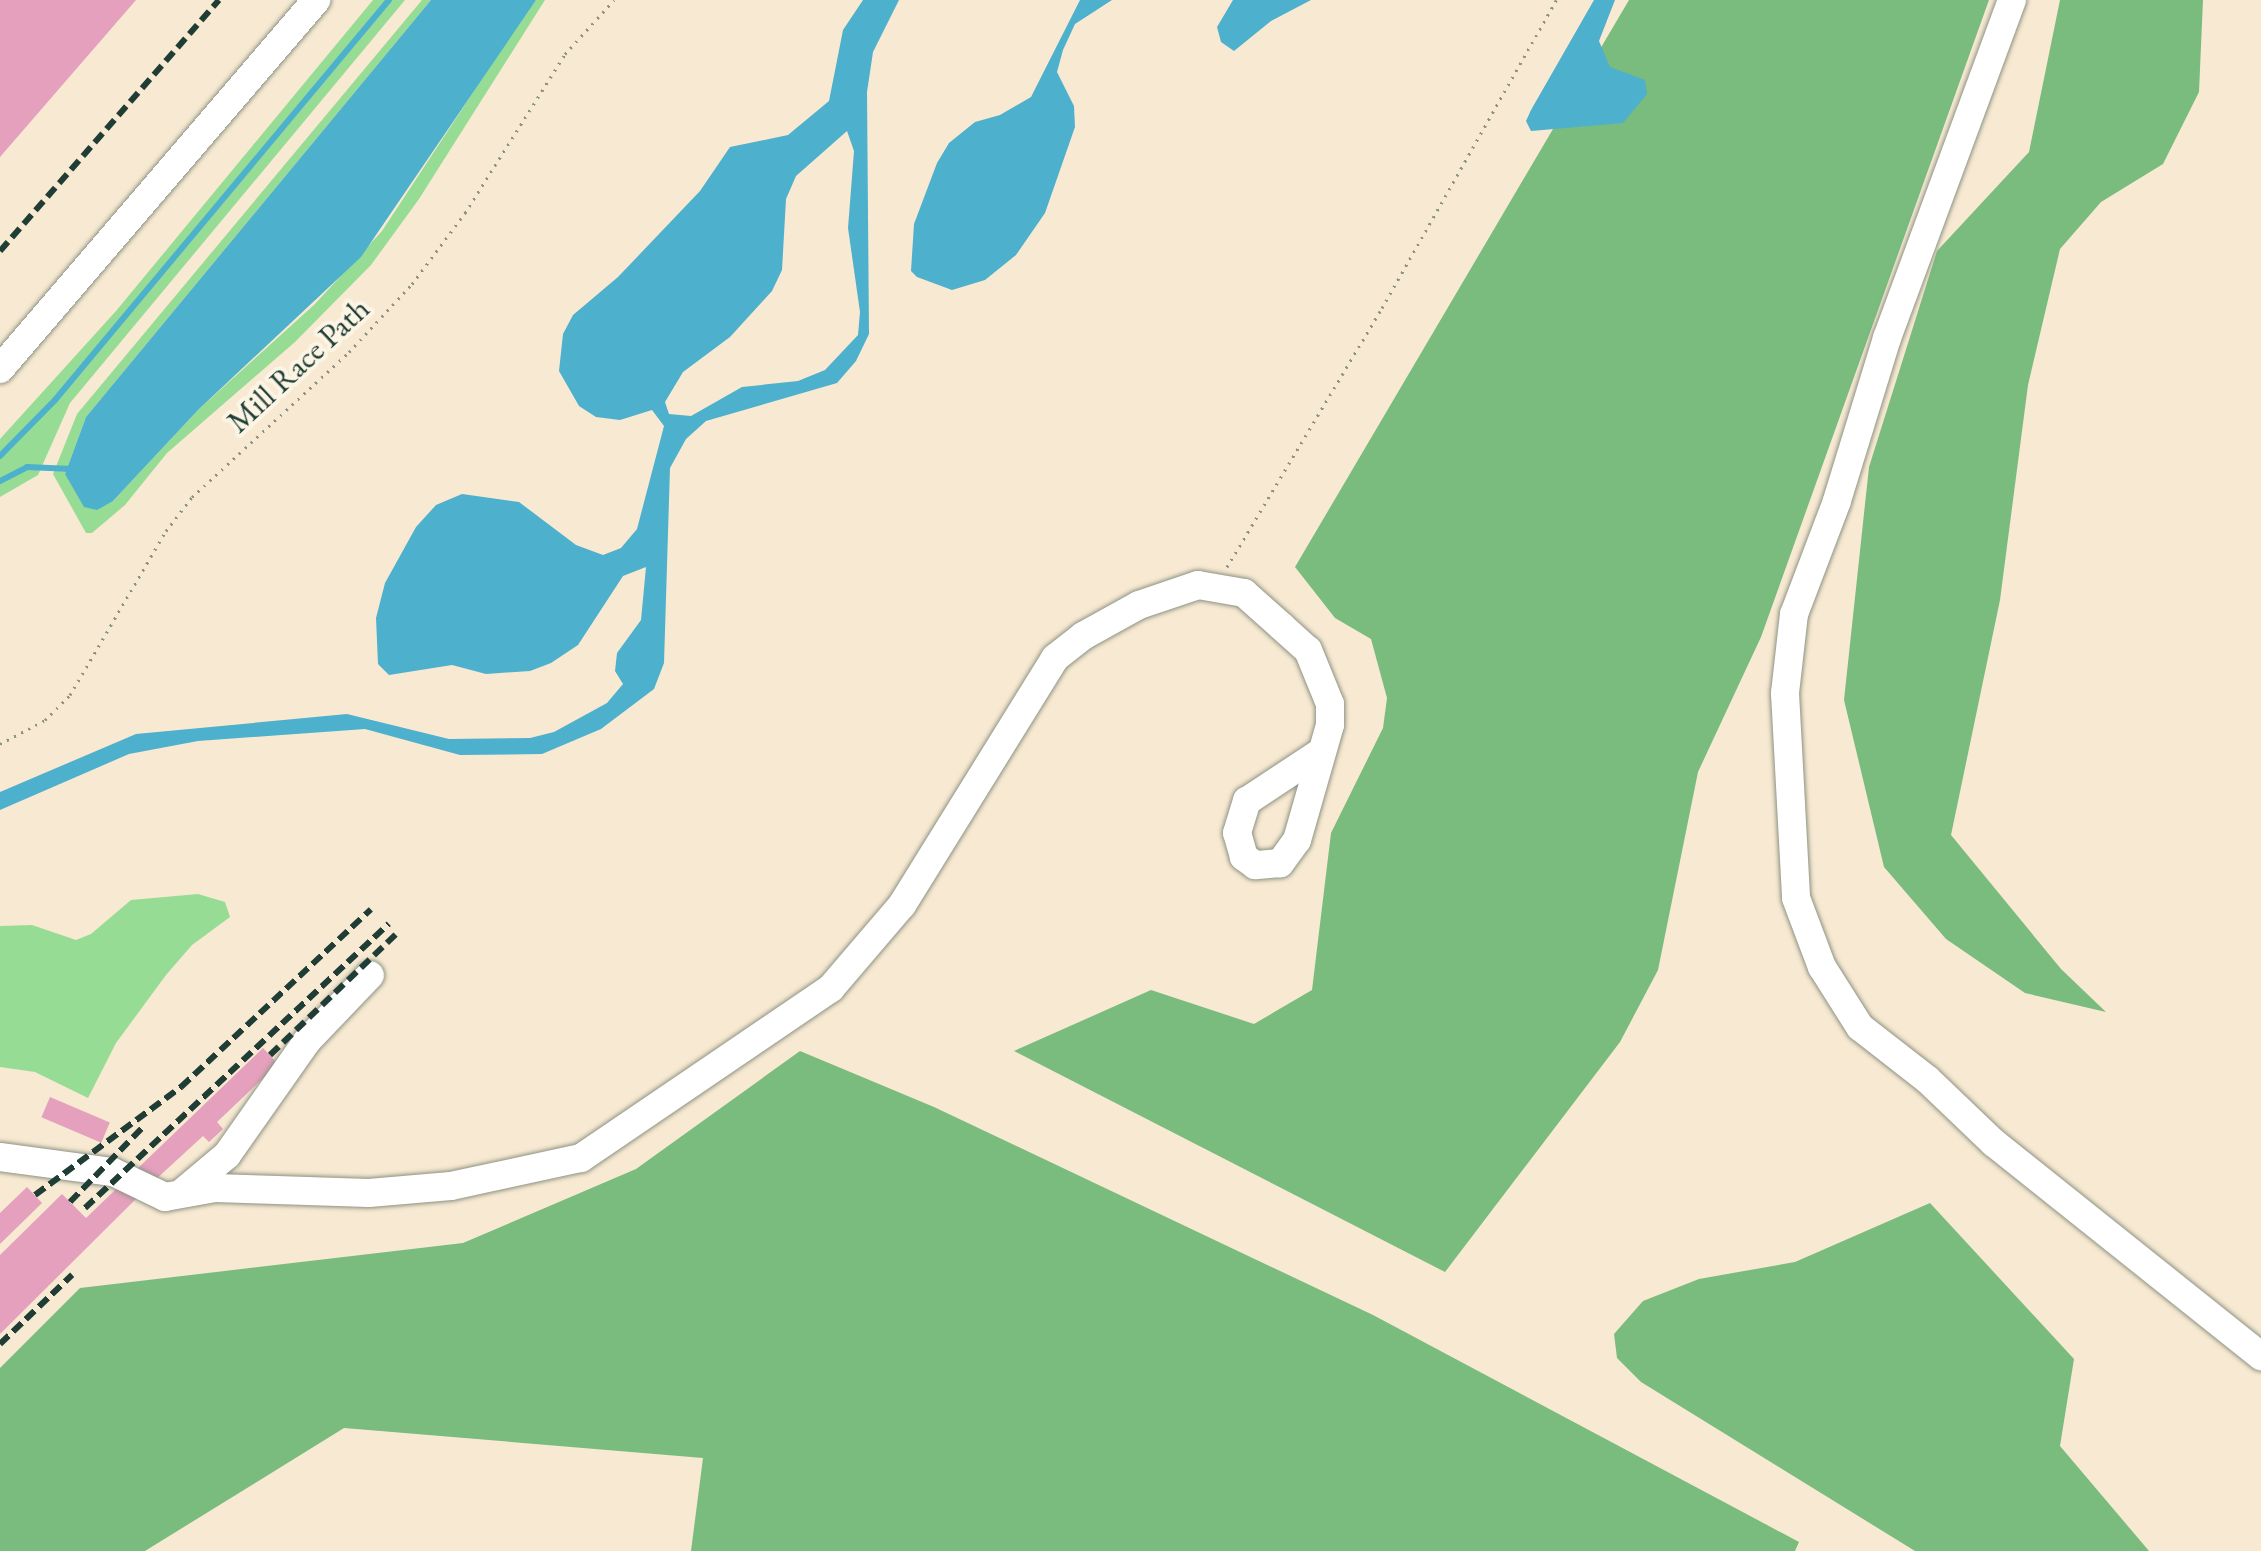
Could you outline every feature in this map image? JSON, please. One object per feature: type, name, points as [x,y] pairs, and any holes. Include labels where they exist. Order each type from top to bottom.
[{"type":"lane","points":[[0,369],[316,0]]},
{"type":"lane","points":[[2012,0],[1887,338],[1837,501],[1794,614],[1785,693],[1796,898],[1822,967],[1860,1027],[1928,1080],[1994,1143],[2261,1356]]},
{"type":"lane","points":[[0,1157],[113,1172],[153,1194],[177,1195],[215,1188],[369,1193],[451,1186],[568,1162],[613,1140],[831,988],[902,905],[1055,658],[1083,636],[1139,605],[1198,585],[1217,584],[1244,593],[1308,650],[1330,704],[1330,725],[1321,752]]},
{"type":"lane","points":[[177,1195],[227,1155],[307,1041],[370,975]]},
{"type":"path","name":"Mill Race Path","points":[[0,744],[45,720],[70,695],[153,551],[192,497],[349,352],[412,284],[465,213],[565,54],[614,0]]},
{"type":"path","points":[[1217,584],[1375,321],[1556,0]]},
{"type":"green space","points":[[373,0],[405,0],[70,403],[38,475],[0,497],[0,439],[116,311]]},
{"type":"green space","points":[[422,0],[431,0],[86,417],[65,474],[113,501],[198,410],[315,304],[382,231],[524,15],[536,0],[545,0],[419,199],[371,265],[295,342],[167,453],[125,505],[92,533],[86,533],[53,474],[77,414]]},
{"type":"green space","points":[[1629,0],[1989,0],[1761,637],[1698,772],[1658,970],[1620,1042],[1445,1272],[1014,1051],[1151,990],[1254,1024],[1312,990],[1331,833],[1383,728],[1387,698],[1371,639],[1335,618],[1295,567]]},
{"type":"green space","points":[[2060,0],[2203,0],[2199,92],[2163,164],[2101,202],[2060,249],[2028,385],[2000,600],[1951,835],[2061,969],[2106,1012],[2025,993],[1946,939],[1884,867],[1844,700],[1869,467],[1937,251],[2029,152]]},
{"type":"green space","points":[[198,894],[225,902],[230,917],[192,945],[166,975],[116,1043],[88,1098],[35,1072],[0,1067],[0,926],[32,925],[76,940],[91,934],[131,900]]},
{"type":"green space","points":[[800,1051],[934,1107],[1373,1315],[1799,1542],[1795,1551],[691,1551],[703,1458],[344,1428],[145,1551],[0,1551],[0,1368],[80,1288],[463,1243],[636,1169]]},
{"type":"green space","points":[[1930,1203],[2074,1359],[2060,1446],[2149,1551],[1915,1551],[1641,1382],[1617,1358],[1614,1334],[1643,1301],[1699,1279],[1795,1262]]},
{"type":"water","points":[[431,0],[536,0],[361,257],[198,410],[113,501],[97,510],[84,507],[65,474],[86,417]]},
{"type":"water","points":[[863,0],[899,0],[873,52],[867,92],[869,334],[856,361],[837,383],[706,421],[686,439],[670,468],[664,663],[654,689],[601,729],[542,754],[460,755],[365,729],[198,741],[129,754],[0,810],[0,792],[136,734],[347,714],[449,739],[530,738],[554,732],[607,703],[623,684],[615,671],[617,653],[641,620],[646,567],[623,576],[578,645],[551,663],[530,671],[486,674],[452,665],[389,675],[378,664],[376,618],[385,583],[416,527],[436,505],[462,494],[519,502],[576,545],[603,555],[621,548],[637,529],[664,426],[652,410],[620,420],[596,417],[579,406],[559,371],[563,334],[573,315],[618,277],[700,191],[730,147],[788,135],[829,101],[843,30]],"holes":[[[847,131],[854,151],[848,228],[860,312],[858,335],[825,370],[798,381],[742,387],[691,416],[669,414],[665,402],[683,372],[730,337],[772,291],[782,270],[786,199],[796,176]]]},
{"type":"water","points":[[1080,0],[1112,0],[1075,24],[1063,50],[1057,72],[1074,106],[1075,127],[1045,213],[1016,255],[985,280],[952,290],[917,277],[911,271],[914,224],[937,163],[949,143],[975,122],[1000,115],[1031,97]]},
{"type":"water","points":[[1233,0],[1311,0],[1271,21],[1234,51],[1221,42],[1217,27]]},
{"type":"water","points":[[1594,0],[1615,0],[1599,41],[1610,67],[1645,80],[1647,94],[1623,123],[1531,131],[1526,121],[1531,110]]},
{"type":"building","points":[[0,0],[136,0],[0,157]]},
{"type":"building","points":[[263,1048],[278,1064],[217,1122],[223,1129],[209,1142],[203,1136],[154,1181],[0,1334],[0,1255],[62,1194],[86,1218]]},
{"type":"building","points":[[50,1097],[110,1122],[101,1143],[41,1117]]},
{"type":"building","points":[[27,1187],[42,1203],[0,1244],[0,1213]]},
{"type":"waterway","points":[[0,456],[55,400],[389,0]]},
{"type":"waterway","points":[[0,481],[27,467],[72,469]]},
{"type":"railway","points":[[0,251],[219,0]]},
{"type":"railway","points":[[35,1195],[181,1087],[371,909]]},
{"type":"railway","points":[[85,1208],[389,924]]},
{"type":"railway","points":[[270,1055],[396,934]]},
{"type":"railway","points":[[70,1202],[145,1125]]},
{"type":"railway","points":[[0,1344],[72,1275]]}]
